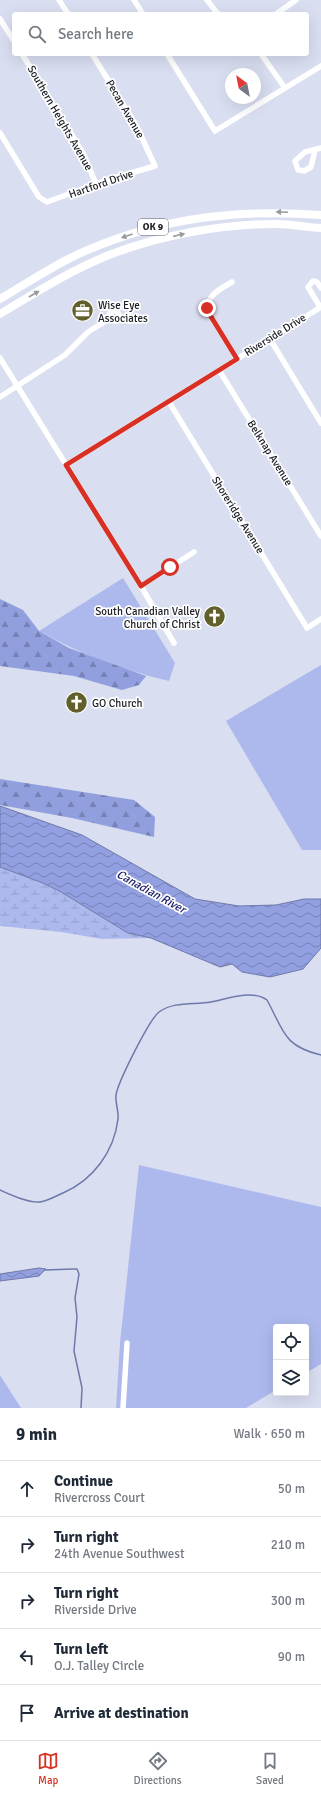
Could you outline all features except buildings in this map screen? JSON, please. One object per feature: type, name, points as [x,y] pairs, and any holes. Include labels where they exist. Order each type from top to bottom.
[{"type":"highway","name":"OK 9","points":[[0,299],[56,265],[90,249],[161,225],[219,214],[280,212],[321,215]]},
{"type":"highway","name":"OK 9","points":[[0,314],[57,280],[110,255],[179,234],[224,227],[276,224],[321,228]]},
{"type":"street","points":[[59,0],[67,12]]},
{"type":"street","points":[[134,0],[141,12]]},
{"type":"street","points":[[207,0],[216,12]]},
{"type":"street","points":[[279,12],[296,0]]},
{"type":"street","points":[[0,19],[12,38]]},
{"type":"street","name":"Southern Heights Avenue","points":[[23,56],[83,153],[96,184]]},
{"type":"street","name":"Pecan Avenue","points":[[93,56],[136,125],[155,166]]},
{"type":"street","points":[[168,56],[215,131],[321,66]]},
{"type":"street","points":[[262,56],[285,88]]},
{"type":"street","name":"Hartford Drive","points":[[0,133],[39,197],[47,202],[54,201],[96,184],[155,166]]},
{"type":"street","points":[[315,150],[321,148]]},
{"type":"street","points":[[320,307],[308,287],[310,282],[314,281],[321,288]]},
{"type":"street","points":[[232,282],[215,293],[208,301],[207,308],[237,359]]},
{"type":"street","name":"Riverside Drive","points":[[66,465],[320,307]]},
{"type":"street","points":[[0,397],[65,355],[88,332],[110,319]]},
{"type":"street","points":[[270,339],[321,423]]},
{"type":"street","points":[[0,358],[141,586],[174,643]]},
{"type":"street","name":"Belknap Avenue","points":[[219,370],[321,536]]},
{"type":"street","name":"Shoreridge Avenue","points":[[169,402],[307,628],[321,619]]},
{"type":"street","points":[[141,586],[194,552]]},
{"type":"street","points":[[123,1408],[127,1343]]},
{"type":"green space","points":[[123,578],[175,663],[169,681],[135,672],[86,654],[39,631]]},
{"type":"green space","points":[[0,599],[23,610],[39,631],[69,648],[146,676],[139,685],[122,690],[74,676],[0,666]]},
{"type":"green space","points":[[321,665],[321,850],[302,850],[226,721]]},
{"type":"green space","points":[[0,779],[134,800],[155,817],[154,837],[72,818],[0,805]]},
{"type":"green space","points":[[0,867],[43,883],[61,892],[128,933],[151,938],[102,939],[61,932],[0,926]]},
{"type":"green space","points":[[139,1165],[321,1207],[321,1364],[309,1371],[309,1324],[273,1324],[273,1392],[246,1408],[116,1408],[120,1343]]},
{"type":"green space","points":[[0,1375],[21,1408],[0,1408]]},
{"type":"water","name":"Canadian River","points":[[0,806],[82,835],[195,899],[239,906],[276,905],[304,899],[321,899],[321,948],[303,969],[270,977],[242,972],[232,964],[220,967],[151,938],[128,933],[61,892],[43,883],[0,867]]},
{"type":"water","points":[[39,1268],[46,1269],[39,1276],[0,1281],[0,1274]]},
{"type":"waterway","points":[[0,1190],[25,1200],[40,1202],[74,1187],[93,1173],[112,1143],[118,1119],[116,1095],[134,1052],[154,1017],[159,1012],[171,1006],[211,1002],[247,995],[261,997],[267,1000],[286,1036],[292,1042],[299,1047],[321,1055]]},
{"type":"waterway","points":[[45,1270],[77,1269],[79,1274],[75,1298],[77,1317],[74,1351],[82,1388],[81,1408]]},
{"type":"place","name":"Wise Eye Associates","points":[[82,311]]},
{"type":"place","name":"South Canadian Valley Church of Christ","points":[[215,617]]},
{"type":"place","name":"GO Church","points":[[76,703]]},
{"type":"route","points":[[170,567],[141,586],[66,465],[237,359],[207,308]]}]
